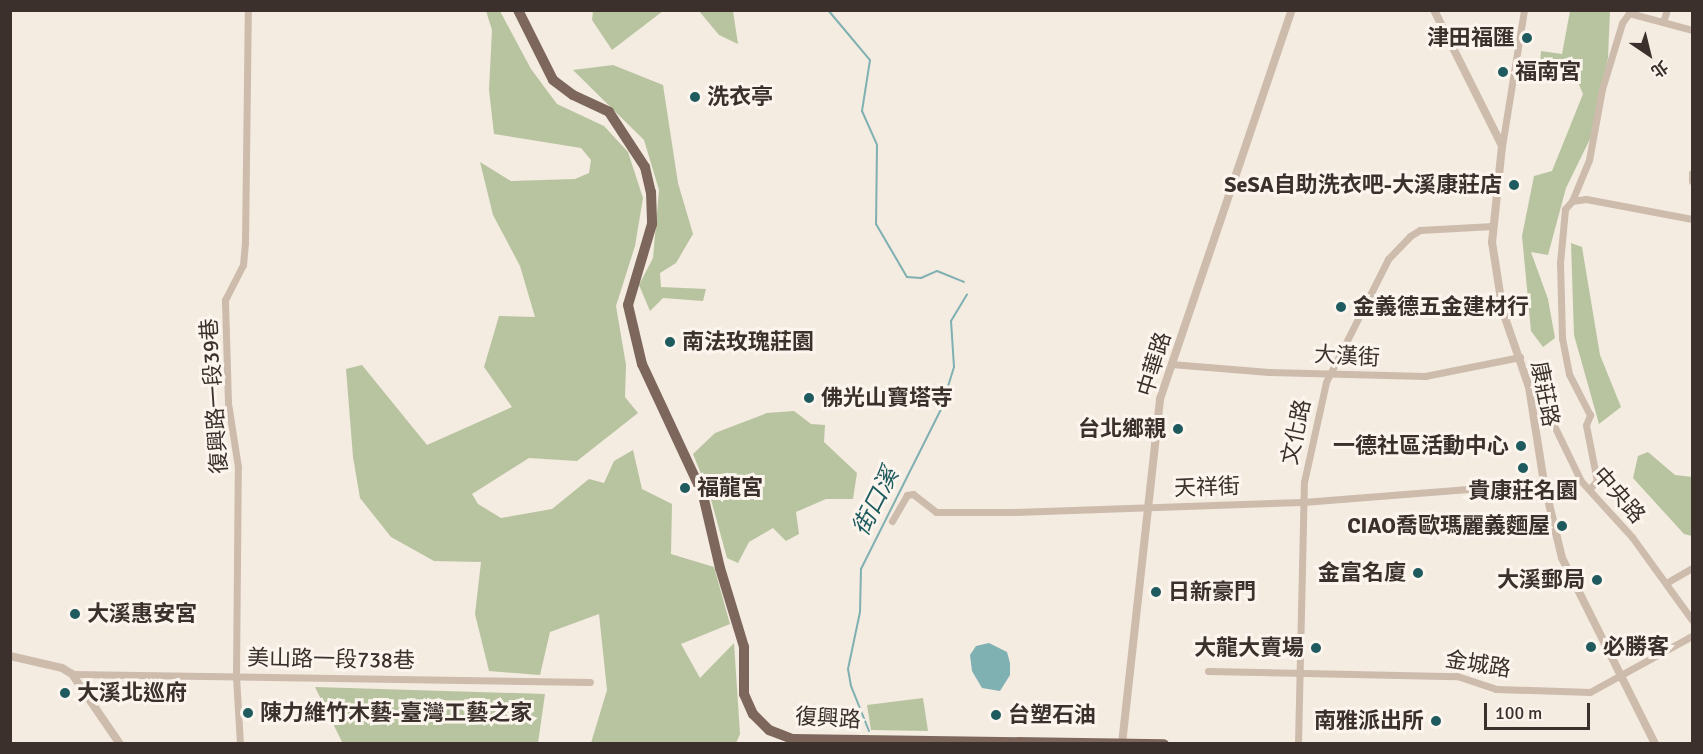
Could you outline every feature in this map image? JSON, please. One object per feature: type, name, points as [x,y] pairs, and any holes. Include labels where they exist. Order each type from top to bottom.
[{"type":"main road","name":"復興路","points":[[518,10],[553,80],[573,95],[609,112],[645,168],[651,192],[652,224],[628,305],[642,364],[703,495],[720,568],[744,647],[744,694],[753,714],[769,730],[792,741],[1164,744]]},
{"type":"street","name":"復興路一段39巷","points":[[240,744],[236,676],[238,467],[228,403],[225,300],[243,265],[245,243],[248,10]]},
{"type":"street","name":"中華路","points":[[1122,742],[1146,508],[1160,399],[1292,10]]},
{"type":"street","points":[[1434,10],[1502,146]]},
{"type":"street","points":[[1502,146],[1524,10]]},
{"type":"street","points":[[1663,22],[1667,10]]},
{"type":"street","points":[[1589,489],[1597,481],[1586,425],[1590,415],[1569,374],[1562,338],[1560,263],[1564,209],[1572,201],[1589,160],[1602,89],[1622,23],[1629,14],[1692,30]]},
{"type":"street","name":"康莊路","points":[[1502,146],[1493,226],[1503,312],[1529,387],[1544,483],[1562,558],[1655,744]]},
{"type":"street","points":[[1692,173],[1692,181]]},
{"type":"street","points":[[1572,201],[1586,199],[1692,219]]},
{"type":"street","name":"文化路","points":[[1299,744],[1303,502],[1309,449],[1331,372],[1388,259],[1410,236],[1420,230],[1493,226]]},
{"type":"street","name":"大漢街","points":[[1171,364],[1260,372],[1432,375],[1520,357]]},
{"type":"street","name":"中央路","points":[[1529,387],[1545,407],[1570,464],[1632,537],[1692,621]]},
{"type":"street","name":"天祥街","points":[[892,521],[907,495],[913,494],[936,512],[1303,502],[1544,483]]},
{"type":"street","points":[[1666,584],[1692,568]]},
{"type":"street","name":"金城路","points":[[1208,671],[1301,671],[1457,676],[1496,689],[1590,692],[1692,636]]},
{"type":"street","points":[[10,656],[62,668],[72,674],[118,743]]},
{"type":"street","name":"美山路一段738巷","points":[[72,674],[590,682]]},
{"type":"green space","points":[[593,10],[663,11],[612,50],[592,20]]},
{"type":"green space","points":[[486,11],[500,11],[531,69],[557,104],[604,126],[628,152],[643,198],[635,246],[616,306],[626,365],[625,397],[638,413],[577,461],[529,458],[472,494],[478,504],[501,518],[552,509],[589,479],[604,483],[614,461],[633,450],[642,489],[672,504],[671,554],[714,567],[730,624],[681,644],[700,678],[734,643],[740,734],[736,743],[591,743],[607,690],[599,614],[550,632],[540,675],[489,671],[475,614],[481,562],[434,561],[391,537],[360,498],[353,457],[346,369],[362,365],[427,445],[512,407],[484,367],[499,316],[535,317],[520,266],[493,215],[480,162],[511,181],[575,179],[589,173],[591,160],[581,148],[494,134],[489,90],[492,30]]},
{"type":"green space","points":[[699,11],[733,11],[738,44],[719,35]]},
{"type":"green space","points":[[1570,11],[1610,11],[1608,58],[1591,137],[1566,188],[1548,255],[1531,252],[1548,299],[1555,338],[1543,347],[1531,331],[1522,236],[1534,176],[1552,171],[1583,94],[1577,80],[1563,70],[1540,66],[1541,51],[1562,54]]},
{"type":"green space","points":[[613,65],[663,85],[678,183],[693,234],[676,263],[660,273],[661,287],[706,289],[703,301],[663,298],[650,311],[639,285],[653,258],[659,190],[644,140],[573,70]]},
{"type":"green space","points":[[1571,243],[1582,247],[1600,355],[1621,407],[1599,424],[1574,335]]},
{"type":"green space","points":[[794,411],[811,424],[825,425],[824,442],[857,473],[853,499],[826,499],[796,512],[799,534],[786,541],[773,528],[749,542],[738,563],[727,558],[710,496],[693,454],[715,433],[767,413]]},
{"type":"green space","points":[[1648,452],[1675,475],[1692,477],[1692,536],[1684,534],[1633,478],[1638,456]]},
{"type":"green space","points":[[315,687],[545,694],[538,743],[343,744]]},
{"type":"green space","points":[[923,698],[928,731],[871,730],[867,705]]},
{"type":"water","points":[[989,643],[1007,652],[1010,663],[1010,675],[1000,691],[982,688],[972,671],[970,655],[976,646]]},
{"type":"waterway","name":"街口溪","points":[[828,10],[870,60],[862,111],[877,145],[876,224],[907,277],[921,278],[937,271],[964,282]]},
{"type":"waterway","name":"街口溪","points":[[869,731],[851,686],[848,669],[860,612],[861,569],[941,409],[954,367],[951,321],[967,294]]},
{"type":"place","name":"津田福匯","points":[[1527,38]]},
{"type":"place","name":"福南宮","points":[[1503,72]]},
{"type":"place","name":"洗衣亭","points":[[695,97]]},
{"type":"place","name":"SeSA自助洗衣吧-大溪康莊店","points":[[1514,185]]},
{"type":"place","name":"金義德五金建材行","points":[[1341,307]]},
{"type":"place","name":"南法玫瑰莊園","points":[[670,342]]},
{"type":"place","name":"佛光山寶塔寺","points":[[809,398]]},
{"type":"place","name":"台北鄉親","points":[[1178,429]]},
{"type":"place","name":"一德社區活動中心","points":[[1521,446]]},
{"type":"place","name":"貴康莊名園","points":[[1523,468]]},
{"type":"place","name":"福龍宮","points":[[685,488]]},
{"type":"place","name":"CIAO喬歐瑪麗義麵屋","points":[[1562,526]]},
{"type":"place","name":"金富名廈","points":[[1418,573]]},
{"type":"place","name":"大溪郵局","points":[[1597,580]]},
{"type":"place","name":"日新豪門","points":[[1156,592]]},
{"type":"place","name":"大溪惠安宮","points":[[75,614]]},
{"type":"place","name":"必勝客","points":[[1591,647]]},
{"type":"place","name":"大龍大賣場","points":[[1316,648]]},
{"type":"place","name":"大溪北巡府","points":[[65,693]]},
{"type":"place","name":"陳力維竹木藝-臺灣工藝之家","points":[[248,713]]},
{"type":"place","name":"台塑石油","points":[[996,715]]},
{"type":"place","name":"南雅派出所","points":[[1436,721]]}]
